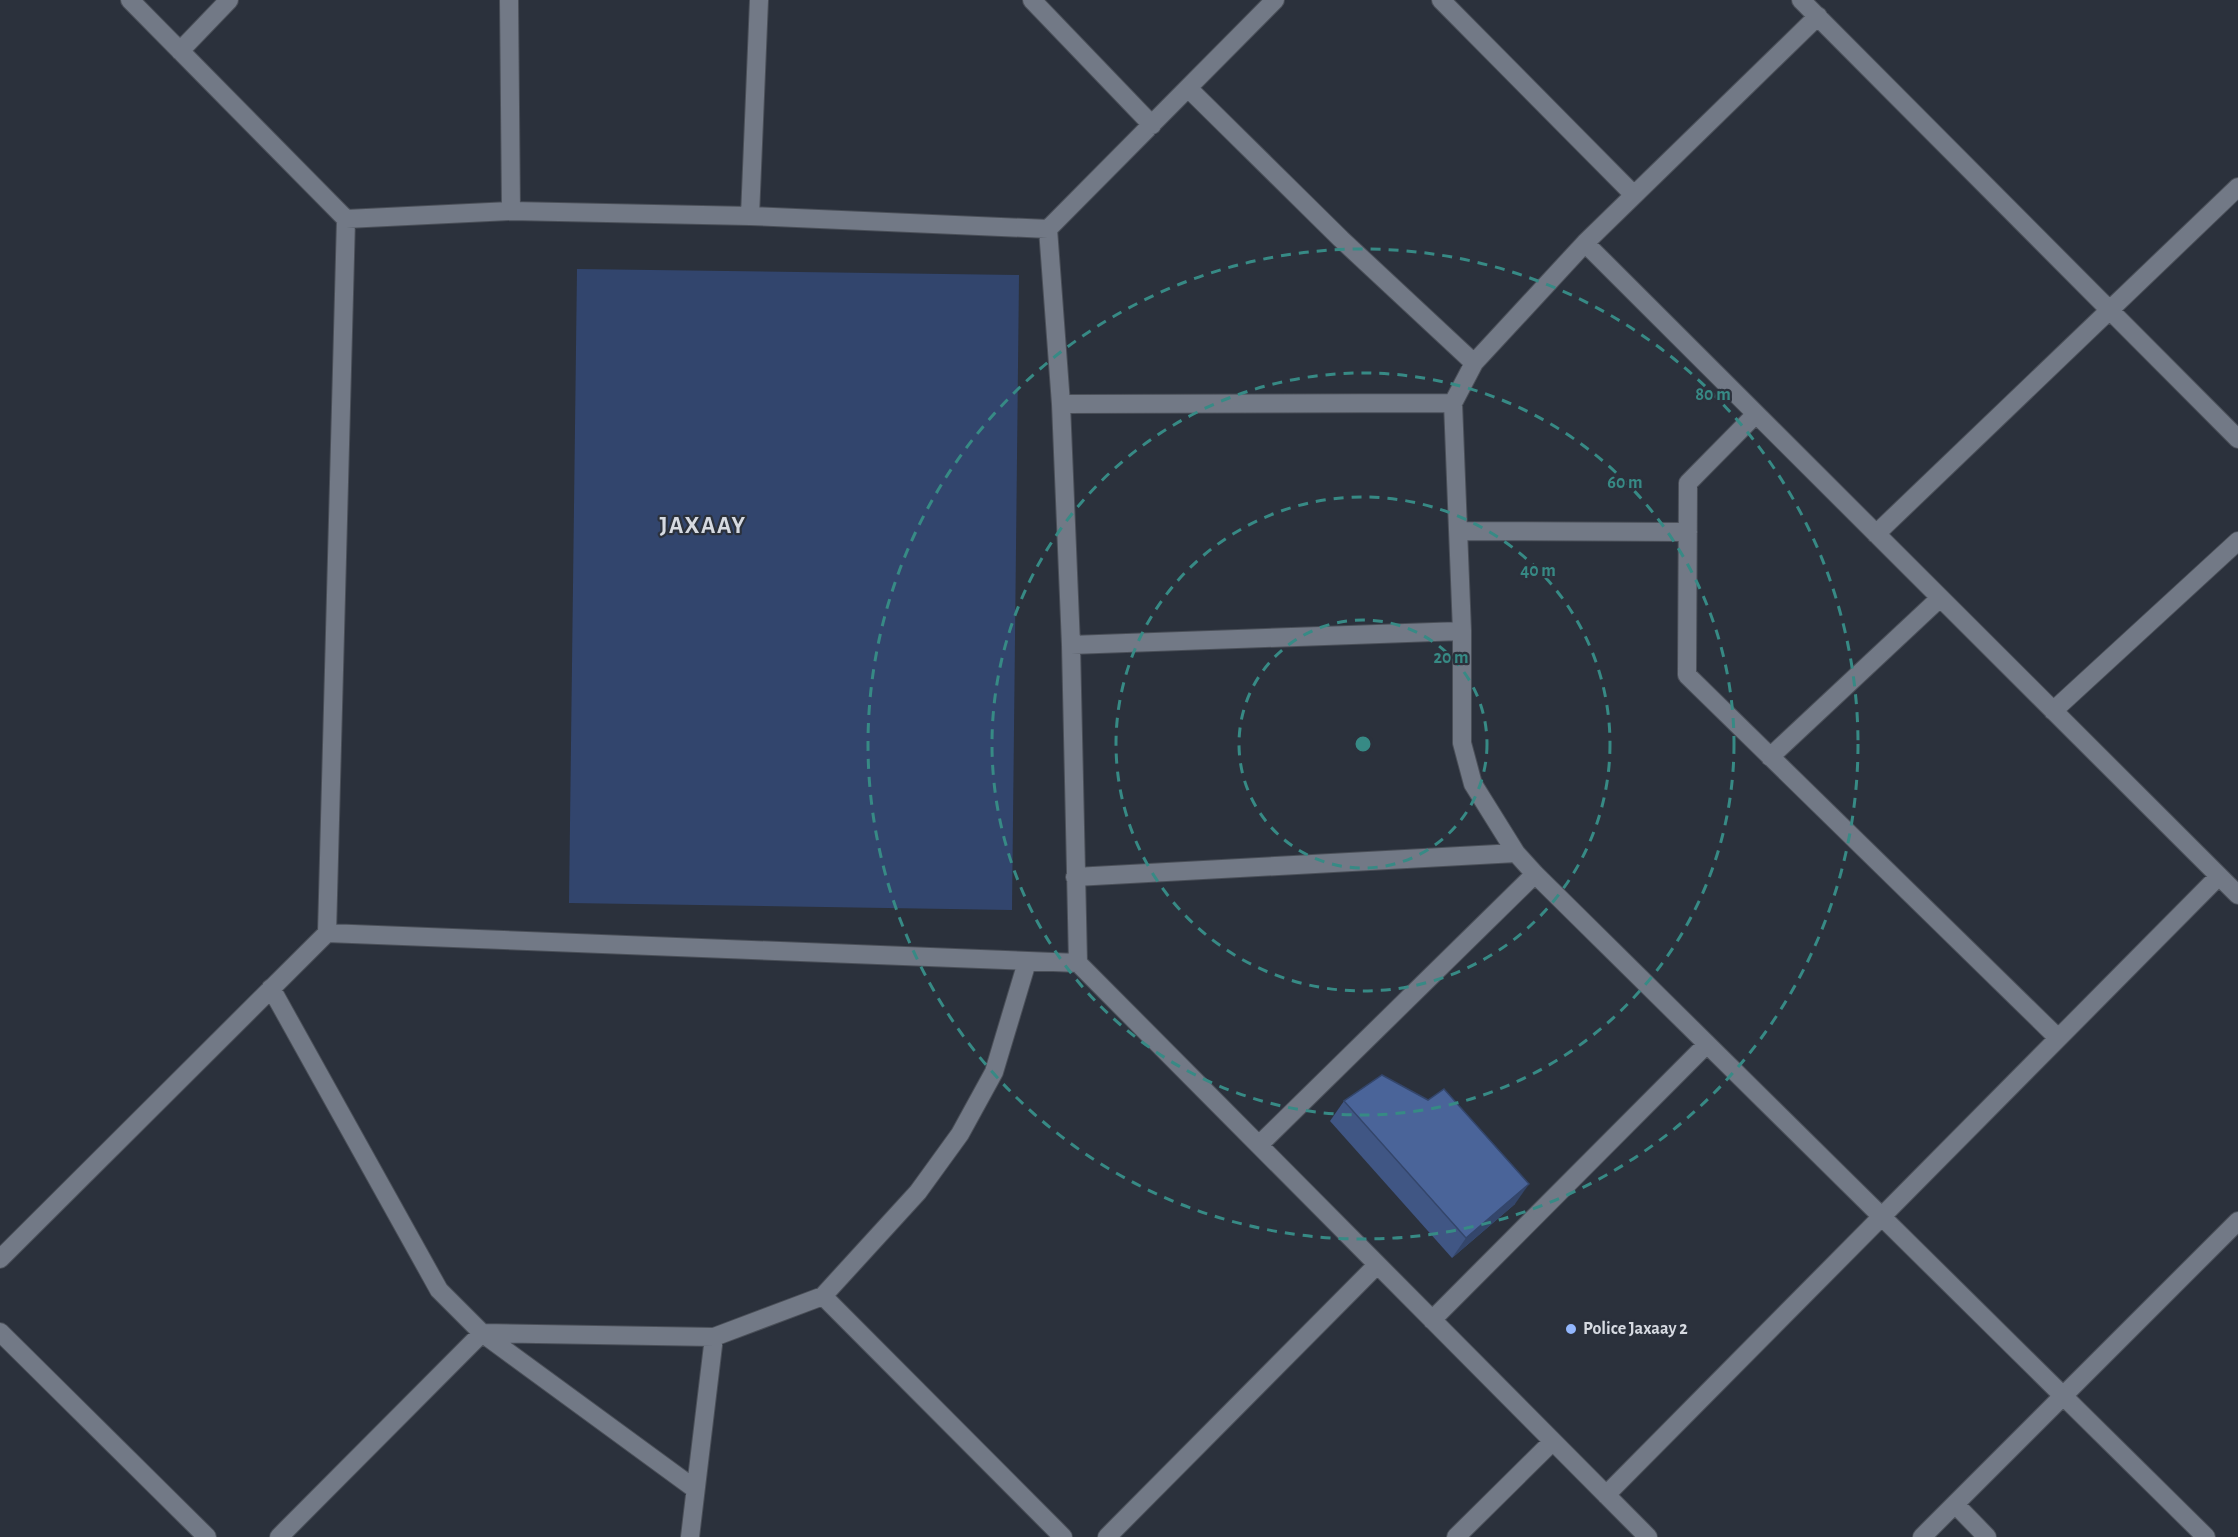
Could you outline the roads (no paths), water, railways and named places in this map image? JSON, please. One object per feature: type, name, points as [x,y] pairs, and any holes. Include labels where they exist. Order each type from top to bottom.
[{"type":"street","points":[[0,1259],[327,933],[346,219],[129,0]]},
{"type":"street","points":[[180,51],[229,0]]},
{"type":"street","points":[[509,0],[511,211]]},
{"type":"street","points":[[750,216],[759,0]]},
{"type":"street","points":[[1032,0],[1152,124]]},
{"type":"street","points":[[346,219],[511,211],[750,216],[1048,229],[1275,0]]},
{"type":"street","points":[[1441,0],[1634,195]]},
{"type":"street","points":[[1801,0],[2238,439]]},
{"type":"street","points":[[1818,16],[1586,243],[1474,363],[1453,403],[1462,631],[1462,743],[1473,783],[1516,853],[1535,874],[2206,1537]]},
{"type":"street","points":[[1188,88],[1341,238],[1474,363]]},
{"type":"street","points":[[1876,534],[2238,187]]},
{"type":"street","points":[[1048,229],[1061,404],[1071,645],[1078,963],[1648,1537]]},
{"type":"street","points":[[1586,243],[2238,895]]},
{"type":"street","points":[[1061,404],[1453,403]]},
{"type":"street","points":[[1756,414],[1688,483],[1687,675],[2058,1038]]},
{"type":"street","points":[[1458,531],[1688,532]]},
{"type":"street","points":[[2053,711],[2238,541]]},
{"type":"street","points":[[1770,757],[1940,598]]},
{"type":"street","points":[[1071,645],[1462,631]]},
{"type":"street","points":[[1075,878],[1516,853]]},
{"type":"street","points":[[1259,1145],[1535,874]]},
{"type":"street","points":[[1606,1495],[2219,876]]},
{"type":"street","points":[[327,933],[1078,963]]},
{"type":"street","points":[[279,1537],[482,1334],[714,1337],[823,1296],[918,1192],[960,1134],[994,1072],[1027,962]]},
{"type":"street","points":[[271,988],[439,1290],[482,1334],[695,1489]]},
{"type":"street","points":[[1432,1320],[1707,1044]]},
{"type":"street","points":[[1922,1537],[2238,1221]]},
{"type":"street","points":[[1107,1537],[1377,1265]]},
{"type":"street","points":[[823,1296],[1063,1537]]},
{"type":"street","points":[[0,1332],[207,1537]]},
{"type":"street","points":[[690,1537],[714,1337]]},
{"type":"street","points":[[1456,1537],[1552,1442]]},
{"type":"street","points":[[1955,1504],[1987,1537]]},
{"type":"place","name":"Police Jaxaay 2","points":[[1571,1329]]},
{"type":"district","name":"JAXAAY","points":[[703,526]]}]
